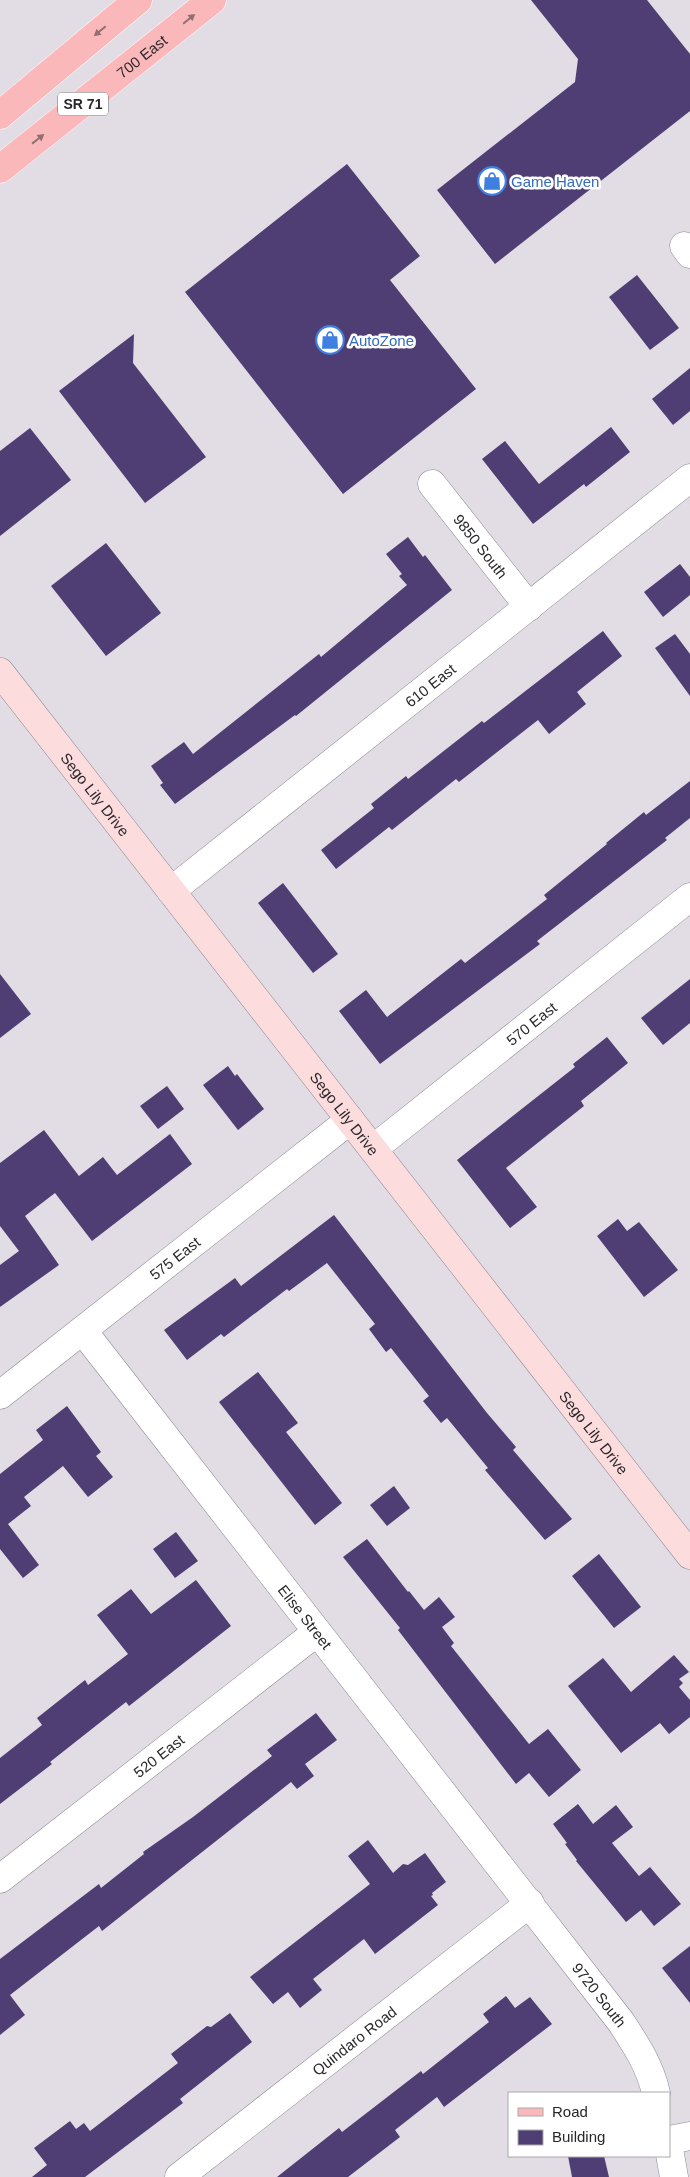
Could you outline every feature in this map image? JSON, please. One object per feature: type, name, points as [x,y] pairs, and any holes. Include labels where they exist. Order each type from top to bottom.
[{"type":"main road","name":"SR 71","points":[[0,115],[138,0]]},
{"type":"main road","name":"700 East","points":[[0,169],[212,0]]},
{"type":"main road","name":"Sego Lily Drive","points":[[0,672],[690,1554]]},
{"type":"street","name":"610 East","points":[[171,891],[690,478]]},
{"type":"street","name":"9850 South","points":[[432,484],[529,608]]},
{"type":"street","name":"570 East","points":[[373,1149],[690,897]]},
{"type":"street","name":"575 East","points":[[0,1395],[350,1120]]},
{"type":"street","name":"Elise Street","points":[[83,1331],[530,1903]]},
{"type":"street","name":"520 East","points":[[0,1879],[317,1632]]},
{"type":"street","name":"9720 South","points":[[530,1903],[621,2022],[638,2048],[652,2076],[656,2092]]},
{"type":"street","name":"Quindaro Road","points":[[179,2177],[530,1903]]},
{"type":"street","points":[[670,2140],[690,2136]]},
{"type":"street","points":[[670,2155],[674,2177]]},
{"type":"building","points":[[531,0],[647,0],[690,54],[690,111],[495,264],[437,190],[575,82],[578,59]]},
{"type":"building","name":"AutoZone","points":[[347,164],[420,256],[390,280],[476,389],[343,494],[185,292]]},
{"type":"building","points":[[637,275],[679,328],[650,350],[609,297]]},
{"type":"building","points":[[134,334],[133,363],[206,457],[145,503],[59,391]]},
{"type":"building","points":[[690,368],[690,411],[673,425],[652,399]]},
{"type":"building","points":[[611,427],[630,452],[586,487],[584,484],[533,524],[482,459],[505,441],[539,484]]},
{"type":"building","points":[[30,428],[71,480],[0,536],[0,451]]},
{"type":"building","points":[[408,537],[423,557],[425,555],[452,590],[296,716],[175,804],[160,785],[163,783],[151,766],[184,742],[193,754],[319,654],[321,657],[407,585],[399,576],[402,574],[386,554]]},
{"type":"building","points":[[106,543],[161,613],[106,656],[51,586]]},
{"type":"building","points":[[680,564],[690,577],[690,595],[663,617],[644,592]]},
{"type":"building","points":[[603,631],[622,656],[577,692],[586,704],[549,734],[538,720],[459,782],[456,779],[392,830],[389,827],[336,869],[321,850],[374,808],[371,804],[406,776],[408,779],[482,721],[484,723]]},
{"type":"building","points":[[675,634],[690,654],[690,696],[655,648]]},
{"type":"building","points":[[690,781],[690,818],[665,838],[667,840],[537,941],[540,944],[380,1064],[339,1011],[366,990],[387,1017],[461,959],[465,963],[547,899],[544,895],[644,812],[646,815]]},
{"type":"building","points":[[283,883],[338,954],[313,973],[258,903]]},
{"type":"building","points":[[0,974],[31,1014],[0,1038]]},
{"type":"building","points":[[690,979],[690,1023],[663,1045],[641,1018]]},
{"type":"building","points":[[607,1037],[628,1063],[581,1101],[584,1106],[506,1168],[537,1207],[510,1228],[457,1160],[575,1067],[573,1064]]},
{"type":"building","points":[[228,1066],[235,1076],[237,1074],[264,1109],[238,1130],[203,1085]]},
{"type":"building","points":[[167,1086],[184,1109],[158,1129],[140,1106]]},
{"type":"building","points":[[44,1130],[79,1176],[103,1157],[117,1175],[170,1134],[192,1164],[92,1241],[55,1193],[25,1216],[59,1265],[0,1307],[0,1265],[19,1251],[0,1226],[0,1163]]},
{"type":"building","points":[[334,1215],[487,1413],[516,1447],[513,1450],[572,1519],[545,1540],[485,1470],[488,1468],[447,1418],[441,1423],[423,1401],[429,1396],[391,1348],[386,1352],[369,1329],[375,1324],[327,1263],[289,1291],[287,1289],[224,1337],[221,1334],[187,1360],[164,1330],[235,1278],[241,1286]]},
{"type":"building","points":[[618,1219],[627,1231],[639,1222],[678,1270],[644,1297],[597,1236]]},
{"type":"building","points":[[258,1372],[298,1423],[286,1432],[342,1503],[315,1525],[219,1402]]},
{"type":"building","points":[[67,1406],[101,1452],[96,1456],[113,1477],[88,1497],[63,1466],[24,1497],[31,1506],[8,1524],[39,1565],[23,1578],[0,1549],[0,1474],[43,1440],[36,1430]]},
{"type":"building","points":[[394,1486],[410,1508],[387,1526],[370,1505]]},
{"type":"building","points":[[176,1532],[198,1561],[175,1578],[153,1549]]},
{"type":"building","points":[[367,1539],[424,1610],[439,1597],[455,1617],[442,1627],[454,1643],[451,1646],[529,1744],[548,1729],[581,1770],[549,1797],[529,1773],[516,1784],[398,1630],[400,1628],[343,1557]]},
{"type":"building","points":[[599,1554],[641,1607],[614,1628],[572,1576]]},
{"type":"building","points":[[196,1580],[231,1626],[129,1706],[126,1702],[50,1762],[52,1764],[0,1804],[0,1758],[42,1725],[37,1718],[85,1680],[88,1685],[128,1654],[97,1615],[131,1589],[151,1614]]},
{"type":"building","points":[[674,1655],[689,1672],[679,1679],[683,1683],[679,1687],[690,1700],[690,1717],[669,1734],[660,1723],[621,1753],[568,1686],[603,1658],[631,1692]]},
{"type":"building","points":[[316,1713],[337,1740],[305,1764],[314,1776],[297,1789],[291,1782],[102,1931],[99,1926],[10,1995],[25,2015],[0,2035],[0,1959],[99,1884],[101,1888],[144,1854],[143,1852],[193,1817],[272,1756],[267,1750]]},
{"type":"building","points":[[578,1804],[593,1824],[616,1805],[633,1827],[612,1843],[639,1876],[650,1867],[681,1904],[654,1926],[641,1910],[626,1922],[576,1861],[565,1844],[567,1843],[553,1824]]},
{"type":"building","points":[[368,1840],[393,1873],[403,1864],[408,1865],[425,1853],[446,1882],[432,1893],[433,1895],[431,1896],[438,1905],[375,1954],[364,1939],[313,1979],[322,1990],[300,2008],[288,1992],[273,2004],[250,1977],[370,1884],[348,1856]]},
{"type":"building","points":[[690,1946],[690,2003],[662,1968]]},
{"type":"building","points":[[506,1996],[515,2008],[530,1997],[552,2024],[444,2107],[437,2097],[395,2130],[400,2137],[348,2177],[277,2177],[339,2128],[342,2132],[421,2071],[423,2074],[489,2022],[483,2014]]},
{"type":"building","points":[[230,2013],[252,2042],[180,2099],[183,2103],[85,2177],[32,2177],[47,2165],[34,2148],[70,2121],[76,2129],[84,2123],[90,2131],[178,2063],[171,2054],[207,2026],[211,2027]]},
{"type":"building","points":[[568,2157],[604,2157],[609,2177],[572,2177]]},
{"type":"place","name":"Game Haven","points":[[492,181]]},
{"type":"place","name":"AutoZone","points":[[330,340]]}]
